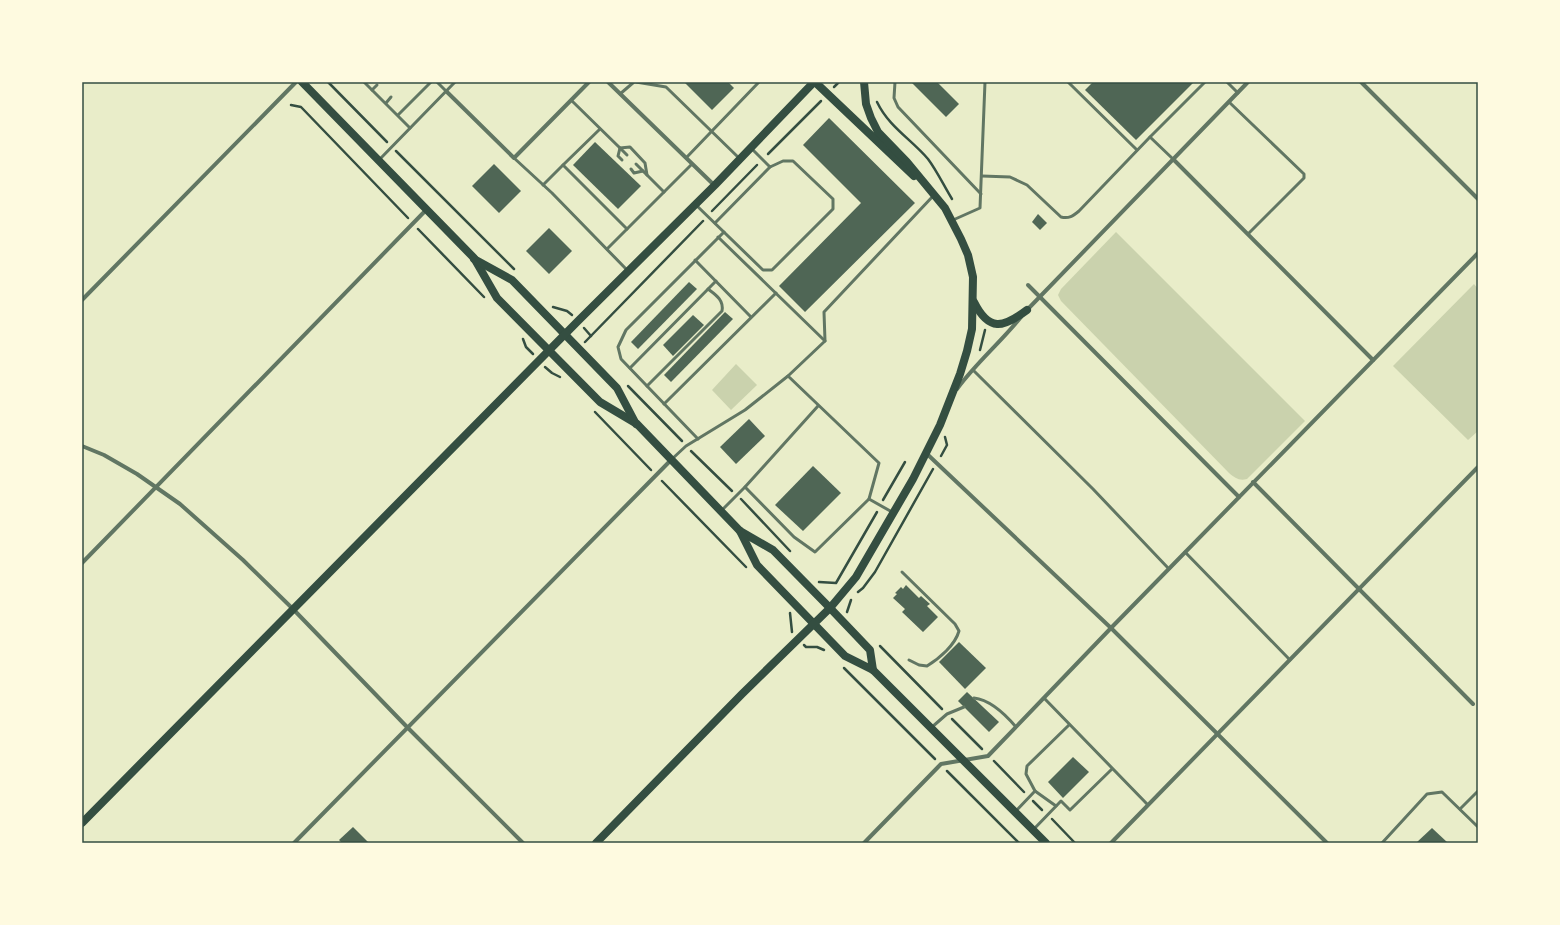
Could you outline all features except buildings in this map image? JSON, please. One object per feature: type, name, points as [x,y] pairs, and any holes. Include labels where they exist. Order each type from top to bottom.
[{"type":"main road","points":[[302,82],[474,258],[497,298],[600,402],[637,424]]},
{"type":"main road","points":[[82,823],[578,321],[715,185],[815,82],[903,167],[928,188]]},
{"type":"main road","points":[[596,843],[737,699],[830,608],[856,577],[894,513],[940,425],[967,351],[972,328],[973,300],[973,277],[968,255],[945,208],[907,162],[878,132],[866,104],[864,82]]},
{"type":"main road","points":[[474,258],[512,280],[617,388],[637,424],[740,532],[757,565],[845,656],[873,670],[1046,843]]},
{"type":"main road","points":[[973,300],[982,316],[995,324],[1002,324],[1014,320],[1027,310]]},
{"type":"main road","points":[[740,532],[773,550],[830,608],[870,650],[873,670]]},
{"type":"street","points":[[82,300],[296,82]]},
{"type":"street","points":[[446,91],[514,158],[589,82]]},
{"type":"street","points":[[608,82],[715,185]]},
{"type":"street","points":[[949,400],[973,370],[1008,333],[1027,310],[1248,82]]},
{"type":"street","points":[[1361,82],[1478,198]]},
{"type":"street","points":[[1174,159],[1373,360]]},
{"type":"street","points":[[82,563],[427,209]]},
{"type":"street","points":[[864,843],[941,764],[988,756],[1253,482],[1478,253]]},
{"type":"street","points":[[1028,285],[1239,497]]},
{"type":"street","points":[[82,446],[104,455],[156,486],[180,504],[243,560],[407,727],[524,843]]},
{"type":"street","points":[[925,452],[1111,628],[1327,843]]},
{"type":"street","points":[[294,843],[671,460]]},
{"type":"street","points":[[1111,843],[1478,467]]},
{"type":"street","points":[[1253,482],[1473,704]]},
{"type":"lane","points":[[364,82],[410,128]]},
{"type":"lane","points":[[398,115],[431,82]]},
{"type":"lane","points":[[437,82],[446,91]]},
{"type":"lane","points":[[379,160],[455,82]]},
{"type":"lane","points":[[620,94],[635,82],[666,87],[740,159]]},
{"type":"lane","points":[[686,158],[760,82]]},
{"type":"lane","points":[[895,82],[894,98],[898,107],[981,194]]},
{"type":"lane","points":[[952,220],[980,208],[985,82]]},
{"type":"lane","points":[[1068,82],[1137,150]]},
{"type":"lane","points":[[982,176],[1010,177],[1026,185],[1061,217],[1066,219],[1071,218],[1205,82]]},
{"type":"lane","points":[[1227,82],[1238,93]]},
{"type":"lane","points":[[372,90],[377,85]]},
{"type":"lane","points":[[386,103],[391,98]]},
{"type":"lane","points":[[571,100],[627,155]]},
{"type":"lane","points":[[1229,102],[1304,174],[1304,178],[1248,234]]},
{"type":"lane","points":[[543,185],[600,129]]},
{"type":"lane","points":[[1150,137],[1174,159]]},
{"type":"lane","points":[[620,148],[630,147],[645,163],[647,175]]},
{"type":"lane","points":[[620,148],[618,156],[622,160]]},
{"type":"lane","points":[[751,148],[770,167]]},
{"type":"lane","points":[[514,158],[543,185],[628,271]]},
{"type":"lane","points":[[695,204],[763,270],[772,270],[833,209],[833,199],[793,161],[783,161],[770,167],[715,223]]},
{"type":"lane","points":[[636,164],[664,192]]},
{"type":"lane","points":[[607,249],[692,164]]},
{"type":"lane","points":[[563,165],[627,229]]},
{"type":"lane","points":[[631,169],[634,173],[643,171]]},
{"type":"lane","points":[[671,460],[686,446],[745,410],[788,376],[825,341],[824,312],[934,195]]},
{"type":"lane","points":[[698,439],[621,359],[618,347],[626,330],[724,232]]},
{"type":"lane","points":[[718,237],[825,341]]},
{"type":"lane","points":[[695,260],[751,317]]},
{"type":"lane","points":[[630,368],[716,281]]},
{"type":"lane","points":[[647,386],[722,311],[723,305],[721,300],[708,289]]},
{"type":"lane","points":[[664,404],[776,293]]},
{"type":"lane","points":[[973,370],[1093,489],[1169,569]]},
{"type":"lane","points":[[745,487],[794,537],[816,552],[869,499],[879,463],[788,376]]},
{"type":"lane","points":[[721,511],[745,487],[818,406]]},
{"type":"lane","points":[[869,499],[894,513]]},
{"type":"lane","points":[[1185,552],[1290,660]]},
{"type":"lane","points":[[902,572],[955,624],[959,631],[957,639],[927,666],[919,666],[909,660]]},
{"type":"lane","points":[[974,698],[986,701],[1004,714],[1016,727]]},
{"type":"lane","points":[[1044,698],[1148,805]]},
{"type":"lane","points":[[932,728],[947,714],[964,707]]},
{"type":"lane","points":[[1056,806],[1035,791],[1034,786],[1026,774],[1027,766],[1069,725]]},
{"type":"lane","points":[[1033,830],[1061,801],[1070,810],[1112,769]]},
{"type":"lane","points":[[1460,809],[1478,790]]},
{"type":"lane","points":[[1015,812],[1035,791]]},
{"type":"lane","points":[[1382,843],[1428,794],[1442,792],[1478,827]]},
{"type":"path","points":[[328,82],[520,274]]},
{"type":"path","points":[[578,348],[839,82]]},
{"type":"path","points":[[547,302],[553,307],[567,310],[591,336]]},
{"type":"path","points":[[552,373],[562,364]]},
{"type":"green space","points":[[1116,232],[1305,421],[1247,479],[1237,479],[1229,473],[1061,301],[1058,295],[1061,289]]},
{"type":"green space","points":[[1474,284],[1478,289],[1478,431],[1468,440],[1393,366]]},
{"type":"green space","points":[[736,364],[757,385],[731,410],[712,390]]}]
